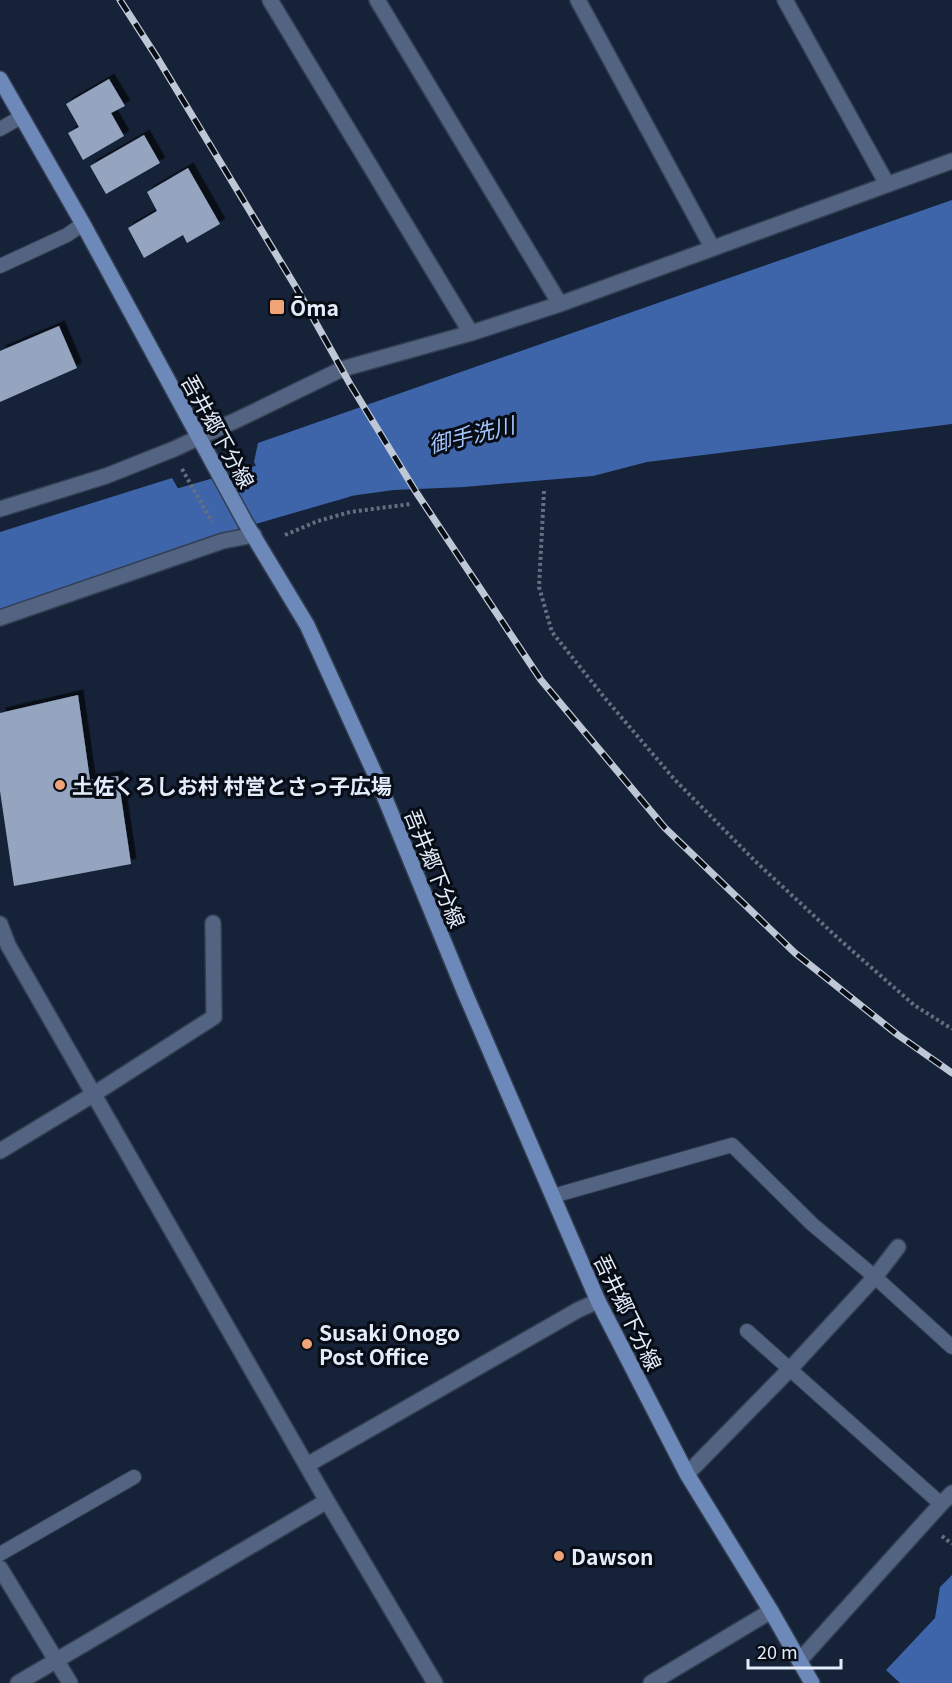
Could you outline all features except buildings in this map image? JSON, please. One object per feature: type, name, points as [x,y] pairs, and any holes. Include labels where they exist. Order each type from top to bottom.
[{"type":"main road","name":"吾井郷下分線","points":[[0,79],[83,224],[250,529],[307,625],[375,774],[456,972],[598,1301],[687,1474],[812,1683]]},
{"type":"street","points":[[270,0],[471,333]]},
{"type":"street","points":[[377,0],[560,304]]},
{"type":"street","points":[[578,0],[712,247]]},
{"type":"street","points":[[785,0],[887,184]]},
{"type":"street","points":[[0,509],[106,476],[199,437],[342,369],[471,333],[560,304],[952,160]]},
{"type":"street","points":[[0,618],[223,541],[250,529]]},
{"type":"street","points":[[0,1151],[214,1017],[213,923]]},
{"type":"street","points":[[0,924],[8,945],[327,1501],[435,1683]]},
{"type":"street","points":[[687,1474],[790,1369],[875,1276],[898,1247]]},
{"type":"street","points":[[308,1465],[598,1301]]},
{"type":"street","points":[[799,1661],[946,1498]]},
{"type":"street","points":[[18,1683],[327,1501]]},
{"type":"street","points":[[0,1568],[5,1590],[57,1661],[70,1683]]},
{"type":"street","points":[[651,1683],[771,1611]]},
{"type":"lane","points":[[0,129],[21,117]]},
{"type":"lane","points":[[0,266],[67,235],[83,224]]},
{"type":"lane","points":[[553,1196],[732,1145],[812,1224],[875,1276],[952,1347]]},
{"type":"lane","points":[[747,1331],[946,1498]]},
{"type":"lane","points":[[0,1554],[134,1477]]},
{"type":"path","points":[[178,463],[217,531]]},
{"type":"path","points":[[544,491],[539,587],[552,632],[675,780],[747,853],[906,998],[952,1029]]},
{"type":"path","points":[[285,535],[318,521],[350,512],[411,504]]},
{"type":"water","points":[[952,200],[952,424],[647,462],[593,476],[464,487],[394,490],[277,506],[254,462],[258,443]]},
{"type":"water","points":[[172,478],[202,531],[0,597],[0,532]]},
{"type":"water","points":[[952,1575],[952,1683],[900,1683],[886,1670],[935,1618],[940,1587]]},
{"type":"waterway","name":"御手洗川","points":[[0,583],[187,515],[341,470]]},
{"type":"railway","points":[[120,0],[297,289],[350,384],[416,492],[541,680],[665,828],[795,953],[898,1035],[952,1073]]},
{"type":"place","name":"Ōma","points":[[277,307]]},
{"type":"place","name":"土佐くろしお村 村営とさっ子広場","points":[[60,785]]},
{"type":"place","name":"Susaki Onogo Post Office","points":[[307,1344]]},
{"type":"place","name":"Dawson","points":[[559,1556]]}]
